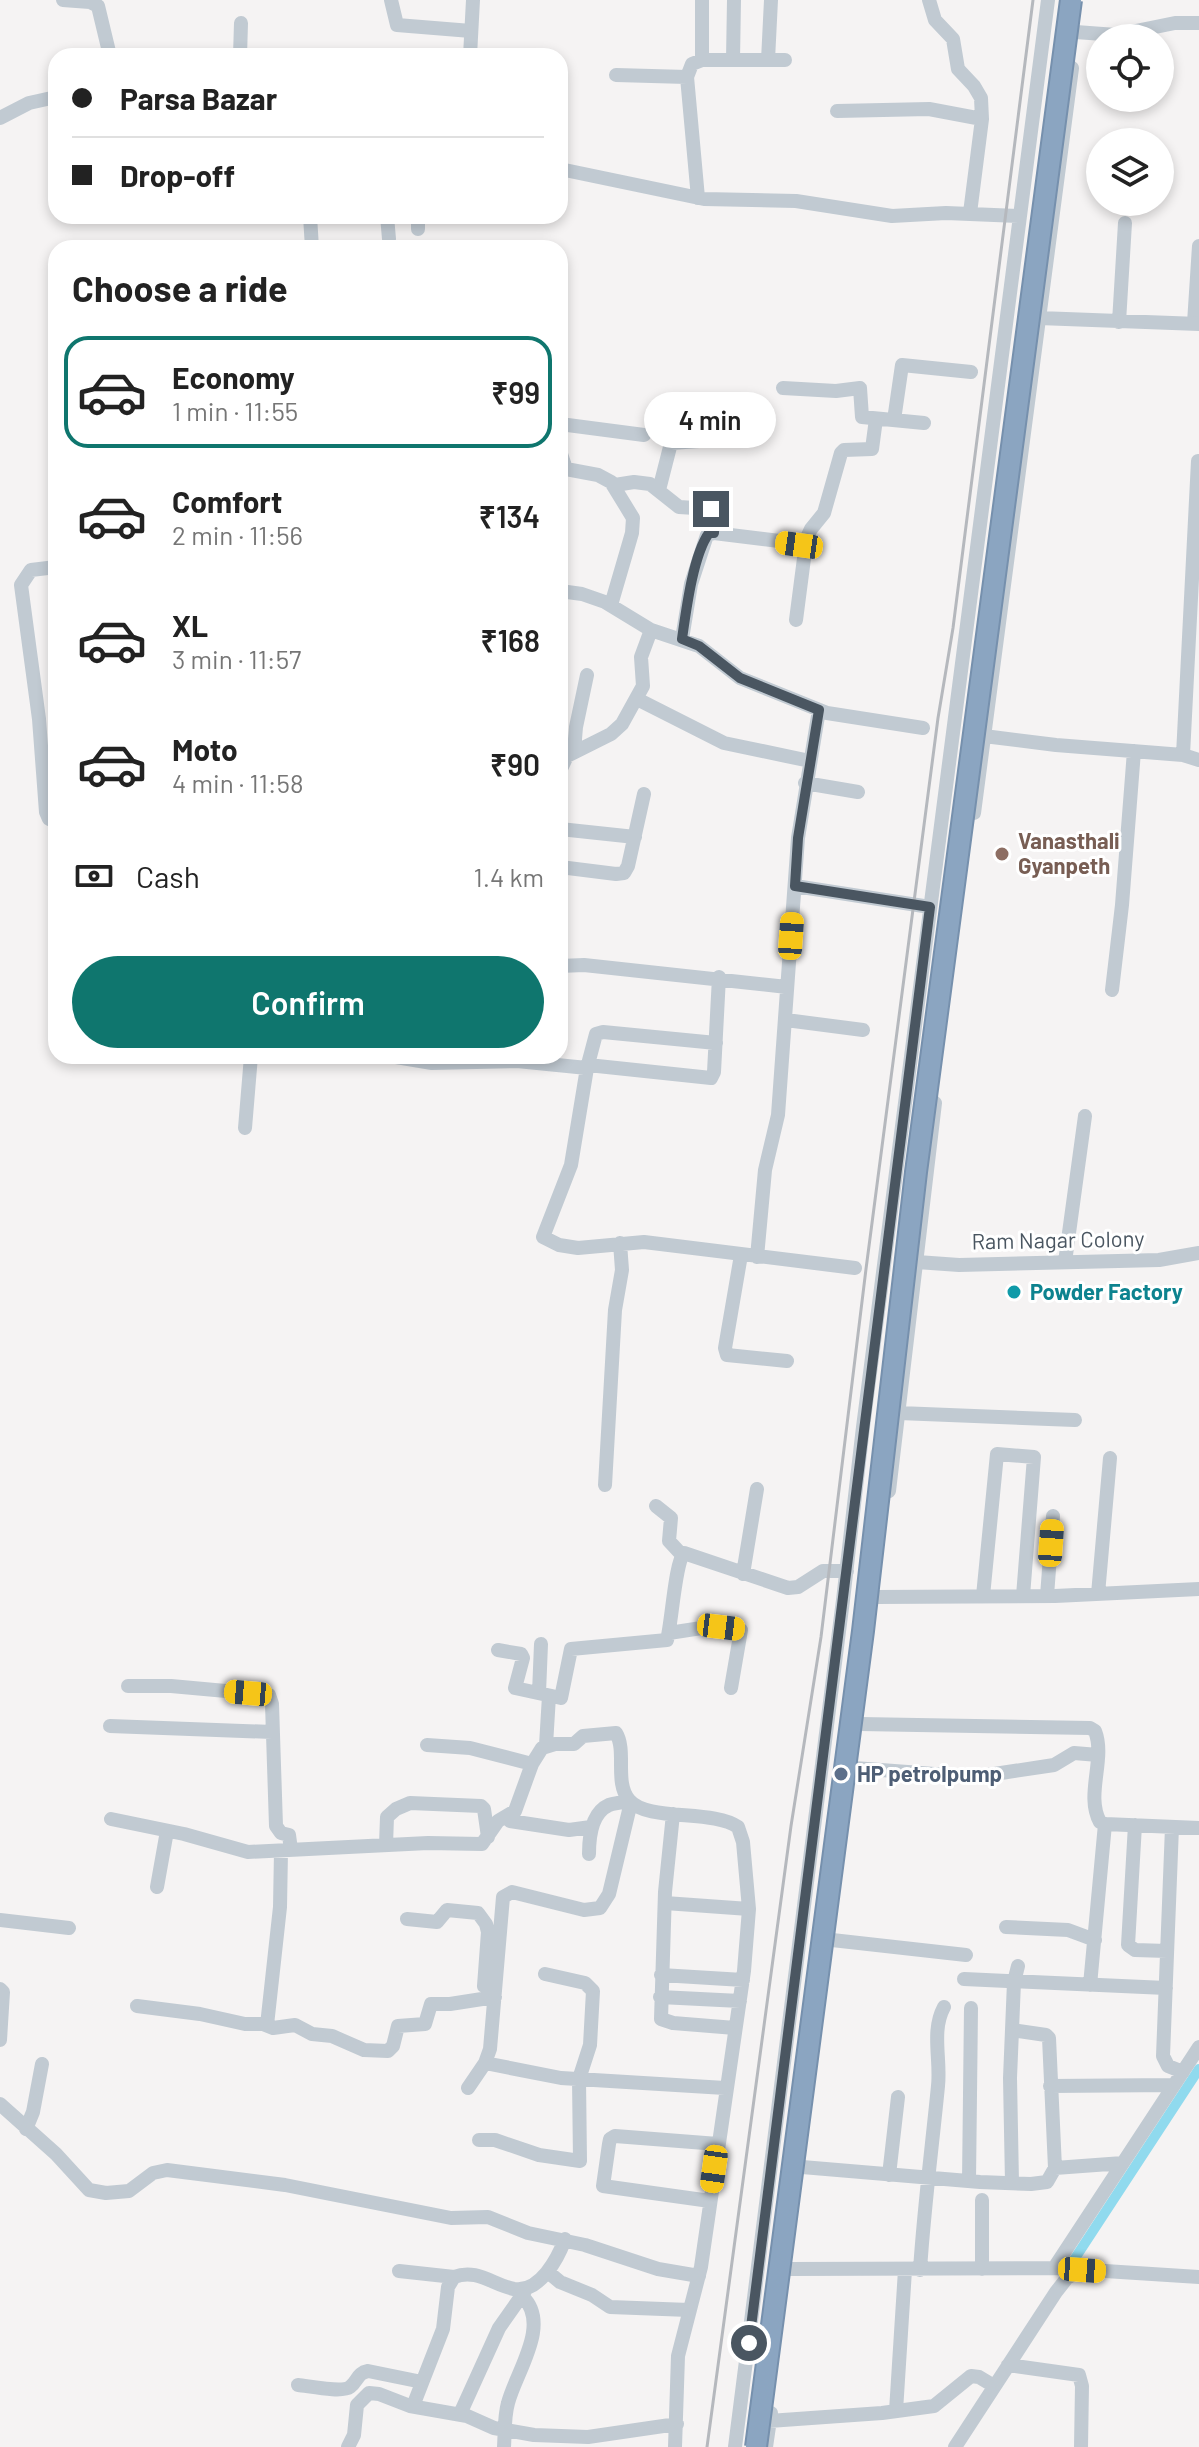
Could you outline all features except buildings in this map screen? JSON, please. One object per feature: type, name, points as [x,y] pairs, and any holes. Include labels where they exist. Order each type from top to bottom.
[{"type":"highway","points":[[744,2447],[1058,0]]},
{"type":"highway","points":[[756,2447],[863,1631],[916,1172],[1071,0]]},
{"type":"street","points":[[63,0],[90,2],[98,6],[108,48]]},
{"type":"street","points":[[391,0],[397,25],[471,31]]},
{"type":"street","points":[[470,48],[473,0]]},
{"type":"street","points":[[702,0],[702,60]]},
{"type":"street","points":[[733,60],[734,0]]},
{"type":"street","points":[[768,60],[771,0]]},
{"type":"street","points":[[929,0],[935,20],[953,39],[958,69],[979,92],[982,119],[970,213]]},
{"type":"street","points":[[735,2447],[1048,0]]},
{"type":"street","points":[[766,2447],[1080,0]]},
{"type":"street","points":[[240,48],[241,23]]},
{"type":"street","points":[[1076,32],[1116,35],[1175,23],[1199,23]]},
{"type":"street","points":[[698,198],[687,77],[692,64],[702,60],[785,60]]},
{"type":"street","points":[[616,75],[687,77]]},
{"type":"street","points":[[1038,78],[1070,82]]},
{"type":"street","points":[[0,118],[29,103],[48,99]]},
{"type":"street","points":[[837,111],[929,109],[982,119]]},
{"type":"street","points":[[568,171],[698,198],[796,201],[884,215],[970,213],[1020,216]]},
{"type":"street","points":[[1119,322],[1125,223]]},
{"type":"street","points":[[388,224],[389,239]]},
{"type":"street","points":[[1039,318],[1196,324],[1199,246]]},
{"type":"street","points":[[1004,343],[1035,348]]},
{"type":"street","points":[[894,420],[902,365],[971,372]]},
{"type":"street","points":[[783,388],[830,391],[860,388],[862,416],[924,423]]},
{"type":"street","points":[[796,620],[806,543],[811,529],[824,513],[841,451],[872,449],[876,419]]},
{"type":"street","points":[[568,425],[644,435]]},
{"type":"street","points":[[659,490],[671,443],[713,440]]},
{"type":"street","points":[[1183,755],[1198,461]]},
{"type":"street","points":[[568,469],[598,475],[615,485],[634,522],[611,605]]},
{"type":"street","points":[[615,485],[643,482],[659,490],[675,506],[714,511],[714,533]]},
{"type":"street","points":[[682,639],[691,584],[709,533],[799,545],[806,543]]},
{"type":"street","points":[[48,568],[31,570],[21,585],[48,817]]},
{"type":"street","points":[[568,592],[611,605],[651,630],[699,646],[740,678],[819,710],[849,718],[923,728]]},
{"type":"street","points":[[568,756],[616,731],[637,699],[644,681],[641,657],[651,630]]},
{"type":"street","points":[[574,751],[587,675]]},
{"type":"street","points":[[637,699],[724,743],[810,761]]},
{"type":"street","points":[[757,1257],[765,1170],[778,1115],[798,838],[819,710]]},
{"type":"street","points":[[984,736],[1183,755],[1199,760]]},
{"type":"street","points":[[1112,990],[1134,751]]},
{"type":"street","points":[[805,783],[858,792]]},
{"type":"street","points":[[568,868],[624,873],[644,794]]},
{"type":"street","points":[[944,796],[975,801]]},
{"type":"street","points":[[568,830],[635,837]]},
{"type":"street","points":[[795,886],[930,907]]},
{"type":"street","points":[[568,966],[719,977],[787,987]]},
{"type":"street","points":[[552,1064],[709,1079],[714,1075],[719,977]]},
{"type":"street","points":[[786,1020],[863,1030]]},
{"type":"street","points":[[716,1043],[600,1032],[595,1037],[571,1165],[543,1236],[557,1245],[578,1248],[620,1243],[663,1243],[855,1268]]},
{"type":"street","points":[[245,1128],[250,1064]]},
{"type":"street","points":[[1065,1262],[1085,1116]]},
{"type":"street","points":[[605,1485],[615,1310],[622,1270],[620,1243]]},
{"type":"street","name":"Ram Nagar Colony","points":[[917,1262],[959,1265],[1159,1260],[1199,1253]]},
{"type":"street","points":[[741,1255],[725,1348],[727,1355],[787,1361]]},
{"type":"street","points":[[878,1312],[910,1318]]},
{"type":"street","points":[[899,1413],[1075,1420]]},
{"type":"street","points":[[983,1596],[997,1454],[1034,1457],[1023,1596]]},
{"type":"street","points":[[1098,1594],[1110,1458]]},
{"type":"street","points":[[743,1574],[757,1489]]},
{"type":"street","points":[[656,1506],[671,1518],[669,1541],[682,1555]]},
{"type":"street","points":[[1047,1596],[1053,1516]]},
{"type":"street","points":[[682,1555],[693,1554],[743,1574],[793,1588],[823,1571],[847,1571]]},
{"type":"street","points":[[498,1650],[522,1655],[524,1660],[515,1688],[559,1698],[563,1696],[571,1649],[666,1641],[677,1589],[677,1566],[682,1555]]},
{"type":"street","points":[[876,1597],[1047,1596],[1199,1589]]},
{"type":"street","points":[[669,1633],[708,1627],[741,1630],[731,1688]]},
{"type":"street","points":[[541,1644],[546,1745]]},
{"type":"street","points":[[128,1686],[171,1686],[269,1695],[272,1704],[276,1826],[281,1833],[289,1835],[267,2025]]},
{"type":"street","points":[[860,1724],[1083,1727],[1095,1731],[1098,1755],[1095,1810],[1100,1822],[1199,1828]]},
{"type":"street","points":[[110,1726],[272,1732]]},
{"type":"street","points":[[111,1819],[238,1851],[260,1853],[386,1845],[478,1844],[488,1838],[498,1821],[515,1811],[532,1764],[546,1745],[574,1744],[583,1736],[617,1733],[622,1781],[630,1801],[609,1894],[600,1908],[584,1910],[512,1892],[503,1897],[490,2049],[485,2063],[468,2088]]},
{"type":"street","points":[[427,1745],[470,1748],[532,1764]]},
{"type":"street","points":[[820,1778],[853,1775],[988,1775],[1054,1765],[1074,1753],[1098,1755]]},
{"type":"street","points":[[589,1854],[591,1827],[603,1809],[630,1801],[651,1810],[727,1821],[738,1827],[745,1853],[749,1909],[743,1980],[699,2276],[677,2365],[675,2447]]},
{"type":"street","points":[[386,1845],[387,1817],[410,1803],[481,1806],[488,1838]]},
{"type":"street","points":[[673,1814],[660,2014],[663,2021],[735,2028]]},
{"type":"street","points":[[510,1821],[569,1830],[591,1827]]},
{"type":"street","points":[[1090,1985],[1105,1824]]},
{"type":"street","points":[[1135,1825],[1128,1945],[1135,1950],[1167,1951]]},
{"type":"street","points":[[1172,1827],[1163,2056],[1168,2066],[1183,2072]]},
{"type":"street","points":[[157,1887],[167,1831]]},
{"type":"street","points":[[665,1903],[749,1909]]},
{"type":"street","points":[[407,1919],[437,1922],[447,1910],[478,1913],[488,1932],[484,1986],[495,1994]]},
{"type":"street","points":[[0,1920],[69,1928]]},
{"type":"street","points":[[1006,1927],[1068,1930],[1095,1940]]},
{"type":"street","points":[[832,1940],[966,1955]]},
{"type":"street","points":[[1012,2183],[1010,2092],[1014,1982],[1018,1966]]},
{"type":"street","points":[[479,2140],[495,2140],[539,2155],[580,2161],[579,2079],[590,2045],[593,1991],[591,1986],[577,1980],[545,1974]]},
{"type":"street","points":[[661,1975],[743,1980]]},
{"type":"street","points":[[964,1979],[1166,1988]]},
{"type":"street","points":[[0,1989],[3,1992],[3,2007],[0,2040]]},
{"type":"street","points":[[137,2006],[278,2028],[295,2025],[312,2034],[332,2036],[364,2050],[388,2051],[393,2046],[398,2026],[427,2023],[430,2004],[454,2004],[495,1994]]},
{"type":"street","points":[[660,1997],[740,2001]]},
{"type":"street","points":[[896,2411],[912,2270],[939,2083],[938,2021],[944,2007]]},
{"type":"street","points":[[969,2181],[971,2008]]},
{"type":"street","points":[[802,2167],[969,2181],[1047,2182],[1055,2168],[1049,2038],[1012,2030]]},
{"type":"street","points":[[1056,2268],[1199,2047]]},
{"type":"street","points":[[485,2063],[579,2079],[725,2088]]},
{"type":"street","points":[[26,2129],[33,2112],[42,2064]]},
{"type":"street","points":[[1050,2086],[1174,2085]]},
{"type":"street","points":[[889,2175],[898,2097]]},
{"type":"street","points":[[0,2104],[56,2154],[83,2185],[96,2192],[129,2191],[153,2173],[175,2170],[285,2185],[451,2218],[488,2217],[528,2233],[565,2239],[658,2269],[699,2276]]},
{"type":"street","points":[[710,2201],[603,2186],[610,2139],[615,2136],[718,2144]]},
{"type":"street","points":[[1055,2168],[1123,2163]]},
{"type":"street","points":[[982,2200],[982,2269]]},
{"type":"street","points":[[765,2217],[795,2220]]},
{"type":"street","points":[[460,2414],[499,2328],[524,2292],[548,2272],[565,2239]]},
{"type":"street","points":[[789,2269],[1056,2268],[1199,2277]]},
{"type":"street","points":[[955,2447],[1056,2292],[1079,2269]]},
{"type":"street","points":[[399,2271],[454,2277],[477,2276],[524,2292],[534,2325],[522,2369],[509,2400],[504,2447]]},
{"type":"street","points":[[548,2272],[560,2282],[592,2295],[610,2307],[689,2310]]},
{"type":"street","points":[[413,2406],[443,2329],[448,2287],[454,2277]]},
{"type":"street","points":[[1008,2365],[1079,2375],[1082,2386],[1081,2447]]},
{"type":"street","points":[[298,2385],[343,2390],[352,2386],[360,2373],[368,2371],[422,2382]]},
{"type":"street","points":[[769,2421],[934,2406],[971,2376],[994,2386]]},
{"type":"street","points":[[348,2447],[354,2435],[357,2405],[369,2393],[413,2406],[460,2414],[505,2430],[567,2442],[606,2441],[677,2424]]},
{"type":"waterway","points":[[1066,2272],[1199,2069]]},
{"type":"railway","points":[[707,2447],[791,1826],[821,1637],[866,1269],[938,718],[953,628],[1033,0]]},
{"type":"place","name":"Vanasthali Gyanpeth","points":[[1002,854]]},
{"type":"place","name":"Powder Factory","points":[[1014,1292]]},
{"type":"place","name":"HP petrolpump","points":[[841,1774]]},
{"type":"route","points":[[711,509],[715,514],[714,533],[707,535],[691,584],[682,639],[699,646],[740,678],[819,710],[805,783],[795,886],[930,907],[749,2343]]}]
